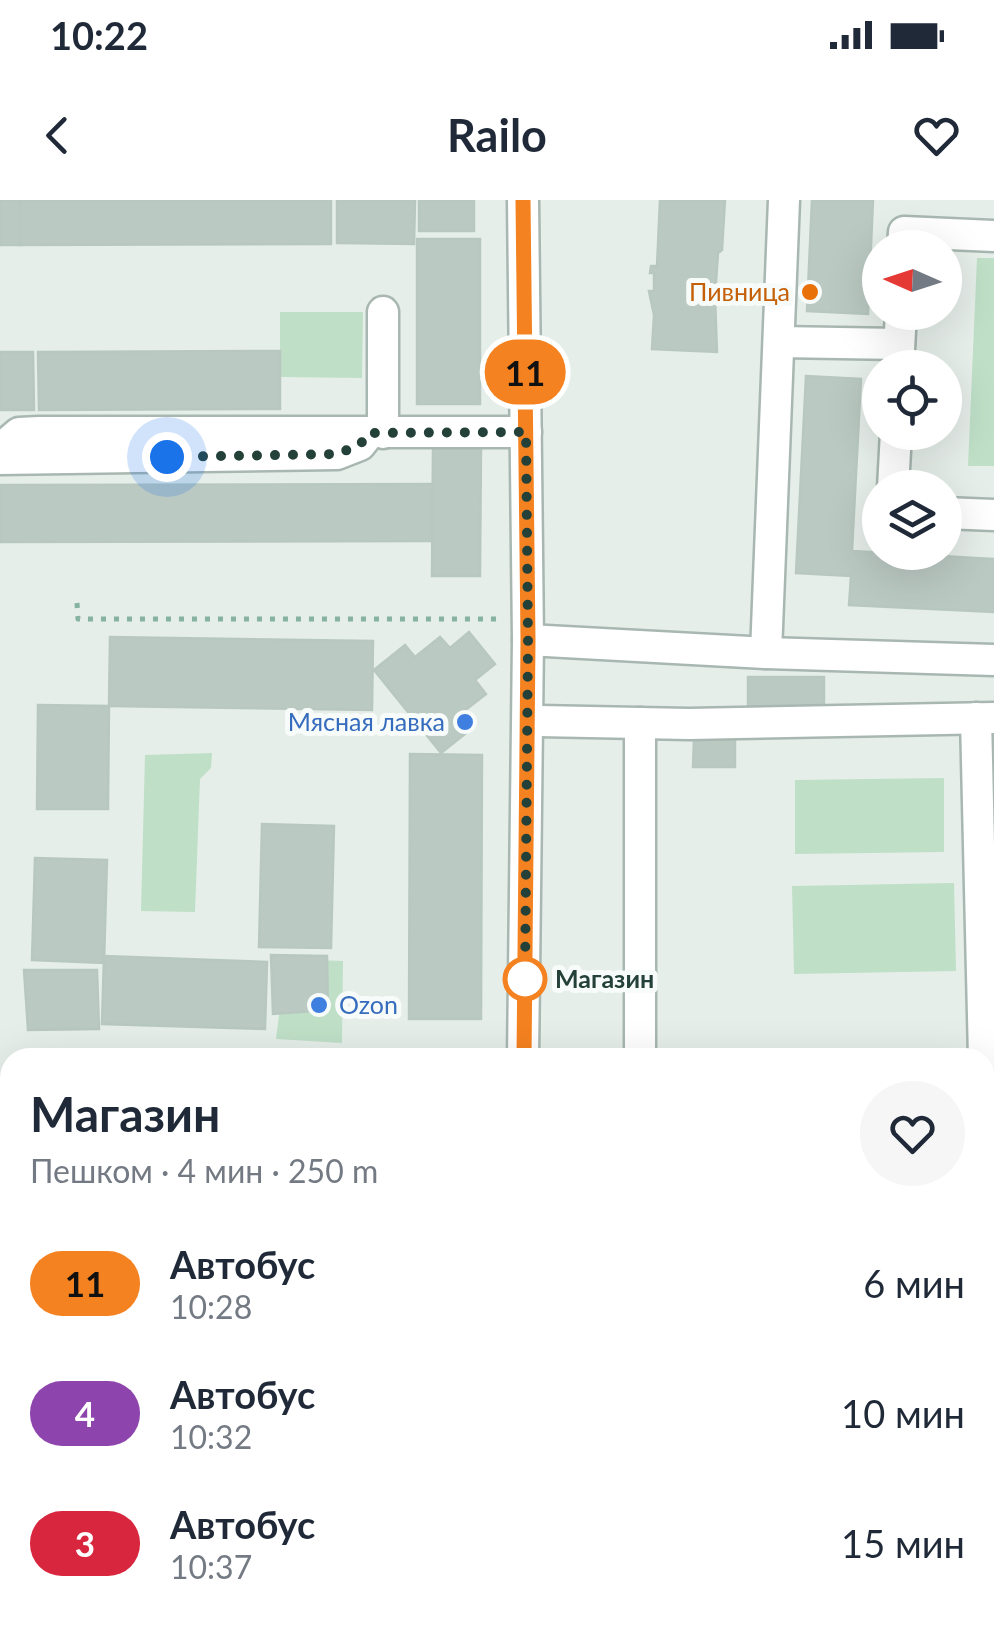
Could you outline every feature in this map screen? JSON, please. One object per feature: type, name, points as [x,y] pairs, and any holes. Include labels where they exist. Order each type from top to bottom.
[{"type":"street","points":[[523,200],[526,432],[518,630],[524,1048]]},
{"type":"street","points":[[766,653],[784,200]]},
{"type":"street","points":[[962,235],[994,236]]},
{"type":"street","points":[[376,433],[383,312]]},
{"type":"street","points":[[779,342],[862,352]]},
{"type":"street","points":[[0,449],[19,433],[133,445],[337,454],[376,433],[526,432]]},
{"type":"street","points":[[0,460],[133,445]]},
{"type":"street","points":[[962,514],[994,515]]},
{"type":"street","points":[[518,630],[766,653],[994,660]]},
{"type":"street","points":[[539,721],[985,718],[984,1048]]},
{"type":"street","points":[[640,723],[640,1048]]},
{"type":"path","points":[[77,603],[78,619],[518,630]]},
{"type":"green space","points":[[977,258],[994,258],[994,466],[968,466]]},
{"type":"green space","points":[[280,312],[363,312],[362,378],[280,377]]},
{"type":"green space","points":[[212,753],[211,768],[200,779],[195,912],[141,911],[145,755]]},
{"type":"green space","points":[[944,778],[944,852],[795,854],[795,780]]},
{"type":"green space","points":[[954,883],[956,971],[794,974],[792,886]]},
{"type":"green space","points":[[286,959],[343,961],[342,1043],[276,1039]]},
{"type":"building","points":[[0,200],[20,200],[20,245],[0,245]]},
{"type":"building","points":[[20,200],[331,200],[331,244],[20,245]]},
{"type":"building","points":[[337,200],[415,200],[414,244],[337,243]]},
{"type":"building","points":[[419,200],[474,200],[474,231],[419,231]]},
{"type":"building","points":[[660,200],[725,200],[715,297],[717,352],[652,349],[654,315],[649,291],[654,291],[654,273],[650,273],[651,266],[657,266]]},
{"type":"building","points":[[812,200],[873,200],[872,230],[862,230],[862,314],[807,311]]},
{"type":"building","points":[[417,239],[480,239],[480,404],[417,404]]},
{"type":"building","points":[[280,351],[280,409],[39,410],[38,352]]},
{"type":"building","points":[[0,352],[33,352],[34,410],[0,410]]},
{"type":"building","points":[[806,376],[861,379],[852,551],[862,552],[862,570],[962,570],[962,557],[994,559],[994,612],[849,605],[851,576],[796,573]]},
{"type":"building","points":[[433,447],[481,447],[480,576],[432,576]]},
{"type":"building","points":[[432,484],[432,541],[0,542],[0,485]]},
{"type":"building","points":[[469,632],[495,664],[475,680],[486,694],[459,715],[471,729],[441,753],[374,670],[405,645],[415,657],[440,637],[450,648]]},
{"type":"building","points":[[110,637],[373,641],[372,710],[109,706]]},
{"type":"building","points":[[748,677],[824,677],[824,709],[748,708]]},
{"type":"building","points":[[38,705],[109,706],[108,809],[37,809]]},
{"type":"building","points":[[694,739],[735,739],[735,767],[693,767]]},
{"type":"building","points":[[410,754],[482,755],[481,1019],[409,1019]]},
{"type":"building","points":[[262,824],[334,826],[331,948],[259,947]]},
{"type":"building","points":[[35,858],[107,860],[104,963],[32,960]]},
{"type":"building","points":[[271,955],[327,956],[328,1010],[273,1014]]},
{"type":"building","points":[[104,956],[267,962],[265,1029],[102,1024]]},
{"type":"building","points":[[24,970],[97,970],[99,1029],[28,1030]]},
{"type":"bus line","name":"11","points":[[523,200],[528,640],[524,1048]]},
{"type":"place","name":"Пивница","points":[[810,292]]},
{"type":"place","name":"Мясная лавка","points":[[465,722]]},
{"type":"place","name":"Магазин","points":[[525,979]]},
{"type":"place","name":"Ozon","points":[[319,1005]]},
{"type":"route","points":[[167,457],[337,454],[360,445],[368,433],[526,432],[525,979]]}]
